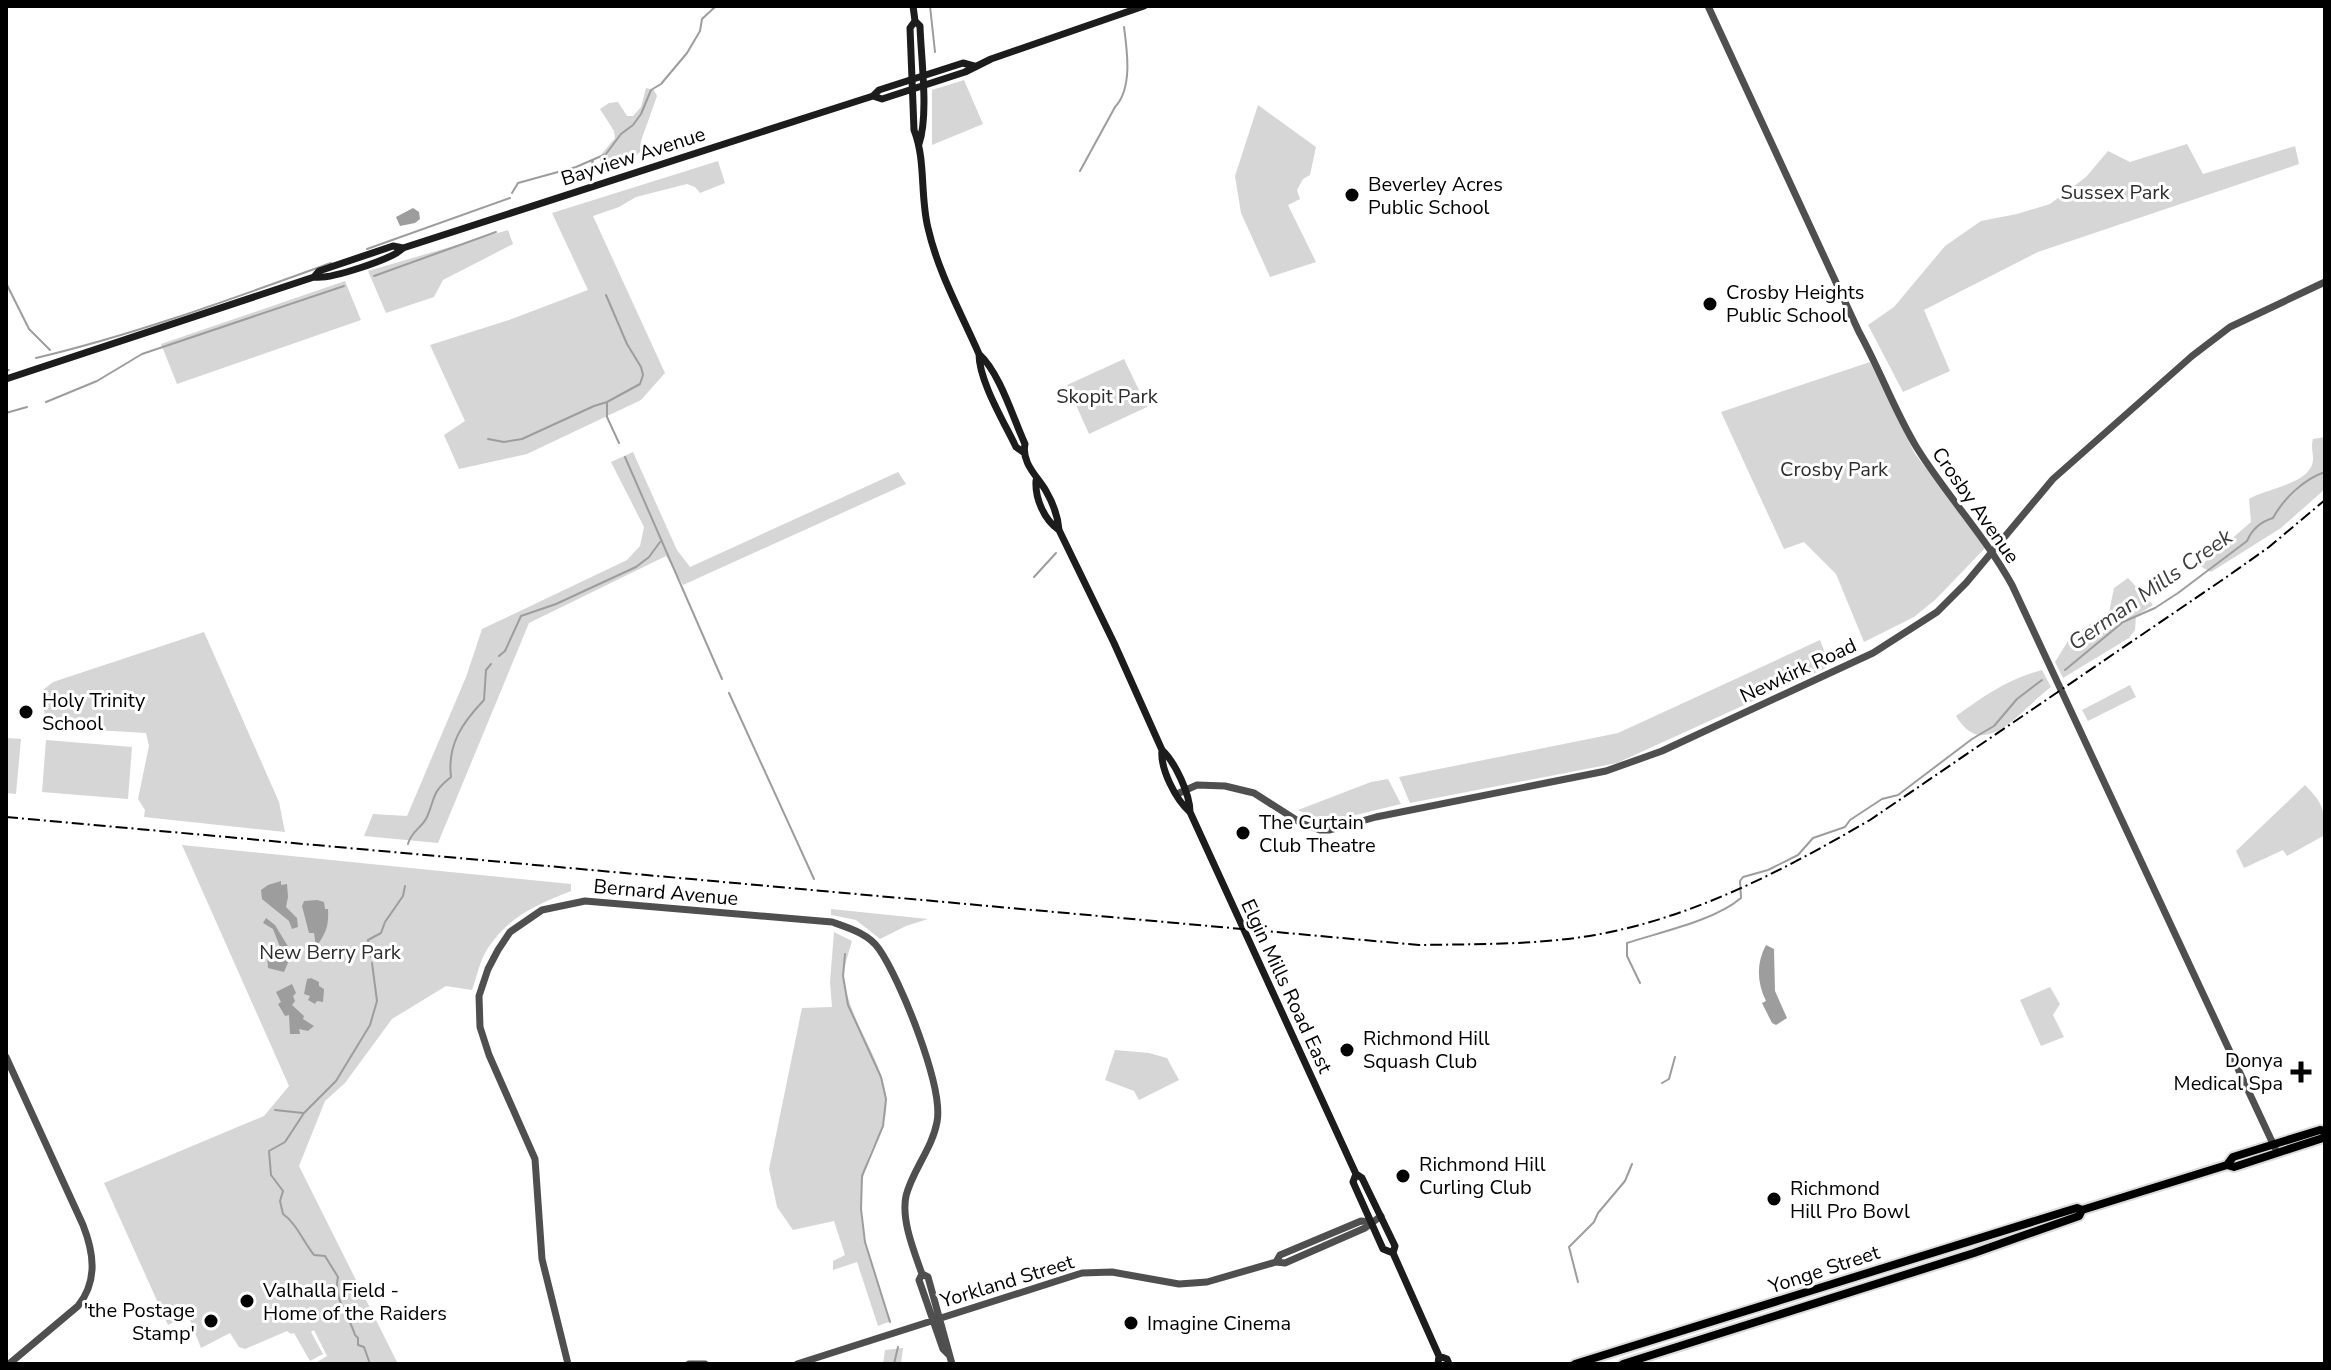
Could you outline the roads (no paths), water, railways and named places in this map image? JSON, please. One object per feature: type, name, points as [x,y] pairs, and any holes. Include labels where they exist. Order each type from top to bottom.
[{"type":"main road","name":"Elgin Mills Road East","points":[[913,6],[915,21],[920,26],[924,131],[919,144]]},
{"type":"main road","name":"Bayview Avenue","points":[[873,96],[882,99],[965,72],[974,66],[1144,6]]},
{"type":"main road","name":"Elgin Mills Road East","points":[[915,21],[910,28],[914,130],[919,144],[922,196],[931,240],[979,354],[988,362],[1025,444],[1023,452],[1036,481],[1045,489],[1058,519],[1059,530],[1162,750],[1162,760],[1190,812],[1356,1174],[1362,1178],[1395,1246],[1393,1253],[1438,1360],[1447,1359],[1449,1364]]},
{"type":"main road","name":"Bayview Avenue","points":[[6,379],[314,277],[319,271],[393,246],[403,248],[873,96],[879,90],[963,63],[974,66]]},
{"type":"main road","name":"Yonge Street","points":[[1575,1364],[1923,1254],[2077,1208],[2082,1210],[2227,1165],[2231,1158],[2275,1149],[2320,1130],[2325,1133]]},
{"type":"main road","name":"Elgin Mills Road East","points":[[1356,1174],[1353,1182],[1383,1250],[1393,1253]]},
{"type":"main road","name":"Yonge Street","points":[[1623,1364],[1974,1253],[2079,1216],[2082,1210]]},
{"type":"street","name":"Crosby Avenue","points":[[1708,6],[1910,435],[1993,551],[2012,585],[2275,1149]]},
{"type":"street","name":"Newkirk Road","points":[[1181,793],[1197,785],[1225,786],[1254,793],[1301,823],[1330,830],[1376,817],[1606,771],[1662,751],[1873,653],[1937,612],[2053,479],[2192,356],[2230,327],[2325,282]]},
{"type":"street","name":"Bernard Avenue","points":[[568,1364],[542,1259],[535,1159],[489,1055],[480,1027],[479,996],[488,969],[510,932],[542,910],[585,901],[832,922],[854,929],[878,947],[929,1063],[938,1095],[938,1121],[929,1149],[906,1196],[906,1220],[922,1274],[928,1277],[937,1320],[952,1364]]},
{"type":"street","points":[[6,1057],[83,1225],[93,1267],[86,1296],[78,1306],[9,1364]]},
{"type":"street","name":"Yorkland Street","points":[[797,1364],[1082,1273],[1112,1272],[1179,1284],[1207,1282],[1276,1262],[1280,1255],[1361,1221],[1370,1222],[1381,1216]]},
{"type":"street","points":[[689,1364],[705,1364]]},
{"type":"waterway","points":[[512,193],[518,183],[576,167],[606,154],[641,114],[651,90],[661,84],[687,53],[700,31],[702,19],[716,6]]},
{"type":"waterway","points":[[930,6],[935,52]]},
{"type":"waterway","points":[[1080,171],[1124,90],[1127,79],[1124,27]]},
{"type":"waterway","points":[[590,172],[593,160]]},
{"type":"waterway","points":[[367,249],[510,198]]},
{"type":"waterway","points":[[374,276],[496,232]]},
{"type":"waterway","points":[[36,358],[148,327],[331,263]]},
{"type":"waterway","points":[[6,283],[29,329],[50,350]]},
{"type":"waterway","points":[[46,402],[97,381],[142,354],[344,286]]},
{"type":"waterway","points":[[488,439],[504,442],[522,439],[640,384],[643,375],[641,367],[627,344],[606,295]]},
{"type":"waterway","points":[[607,403],[607,417],[619,443]]},
{"type":"waterway","points":[[6,413],[27,407]]},
{"type":"waterway","points":[[625,457],[722,679]]},
{"type":"waterway","name":"German Mills Creek","points":[[2065,670],[2123,622],[2155,608],[2178,593],[2247,541],[2257,526],[2273,518],[2295,490],[2325,472]]},
{"type":"waterway","points":[[499,656],[505,651],[521,616],[556,604],[636,567],[649,557],[660,542]]},
{"type":"waterway","points":[[1034,577],[1056,553]]},
{"type":"waterway","points":[[408,844],[427,817],[437,791],[451,777],[454,744],[463,725],[484,700],[486,670],[491,664]]},
{"type":"waterway","name":"German Mills Creek","points":[[1640,983],[1627,956],[1627,943],[1702,919],[1730,906],[1741,898],[1740,881],[1743,877],[1768,870],[1798,855],[1813,838],[1845,827],[1850,820],[1882,799],[1898,795],[1994,726],[2017,699],[2042,680]]},
{"type":"waterway","points":[[729,693],[814,879]]},
{"type":"waterway","points":[[371,957],[368,940],[381,933],[403,896],[405,886]]},
{"type":"waterway","points":[[845,954],[843,976],[848,1005],[881,1077],[886,1099],[883,1126],[862,1176],[861,1209],[865,1242],[890,1322]]},
{"type":"waterway","points":[[370,1364],[364,1347],[358,1345],[358,1338],[340,1300],[338,1277],[325,1256],[314,1255],[296,1227],[283,1214],[280,1201],[283,1191],[271,1175],[269,1151],[285,1142],[304,1113],[336,1081],[370,1025],[377,1001],[372,963]]},
{"type":"waterway","name":"German Mills Creek","points":[[1662,1083],[1669,1079],[1675,1057]]},
{"type":"waterway","points":[[275,1110],[303,1113]]},
{"type":"waterway","name":"German Mills Creek","points":[[1578,1282],[1569,1247],[1594,1222],[1625,1181],[1632,1164]]},
{"type":"waterway","points":[[894,1364],[898,1347]]},
{"type":"railway","points":[[6,817],[1419,945],[1551,941],[1595,935],[1668,916],[1738,890],[1870,820],[2228,576],[2269,547],[2325,500]]},
{"type":"place","name":"Beverley Acres Public School","points":[[1352,195]]},
{"type":"place","name":"Crosby Heights Public School","points":[[1710,304]]},
{"type":"place","name":"Holy Trinity School","points":[[26,712]]},
{"type":"place","name":"The Curtain Club Theatre","points":[[1243,833]]},
{"type":"place","name":"Richmond Hill Squash Club","points":[[1347,1050]]},
{"type":"place","name":"Donya Medical Spa","points":[[2301,1072]]},
{"type":"place","name":"Richmond Hill Curling Club","points":[[1403,1176]]},
{"type":"place","name":"Richmond Hill Pro Bowl","points":[[1774,1199]]},
{"type":"place","name":"Valhalla Field - Home of the Raiders","points":[[247,1301]]},
{"type":"place","name":"'the Postage Stamp'","points":[[211,1321]]},
{"type":"place","name":"Imagine Cinema","points":[[1131,1323]]},
{"type":"park label","name":"Sussex Park","points":[[2115,192]]},
{"type":"park label","name":"Skopit Park","points":[[1107,396]]},
{"type":"park label","name":"Crosby Park","points":[[1834,469]]},
{"type":"park label","name":"New Berry Park","points":[[330,952]]}]
